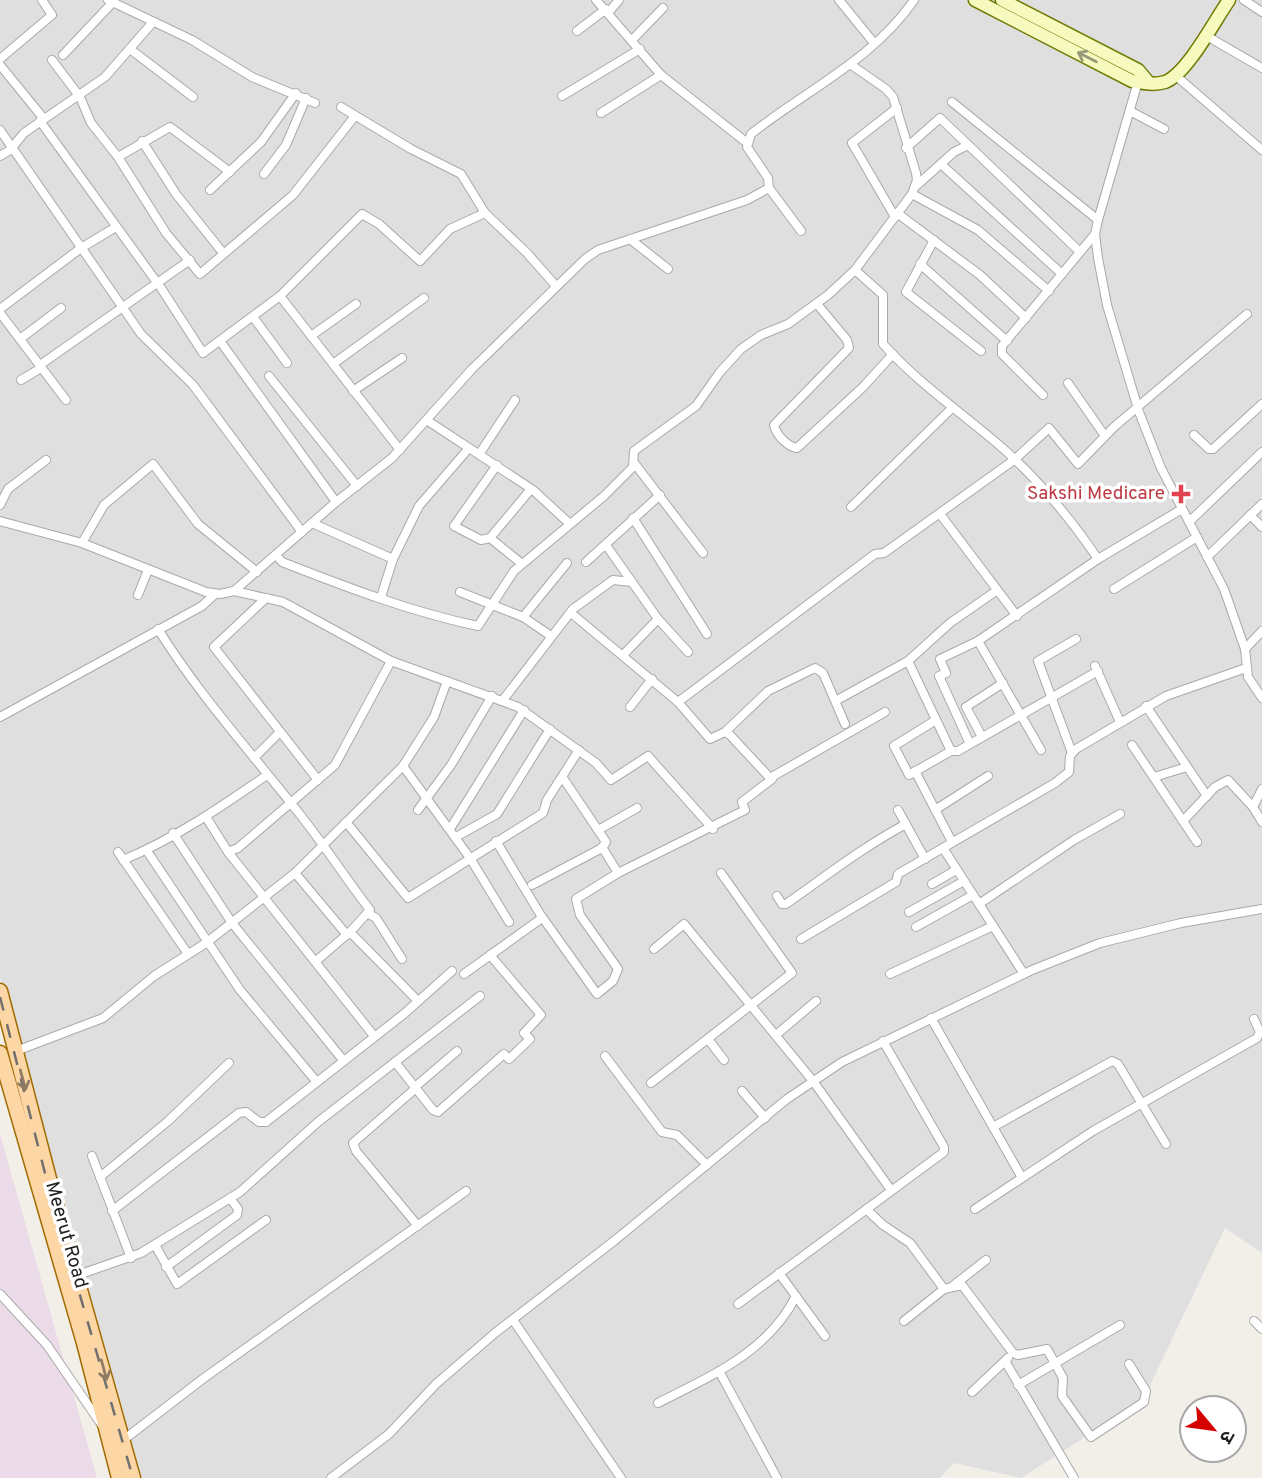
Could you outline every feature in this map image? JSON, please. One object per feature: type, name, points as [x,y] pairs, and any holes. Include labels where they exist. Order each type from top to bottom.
[{"type":"main road","name":"Meerut Road","points":[[0,991],[53,1194],[78,1275],[133,1478]]},
{"type":"main road","name":"Meerut Road","points":[[0,1053],[38,1194],[84,1343],[119,1478]]},
{"type":"street","points":[[0,59],[52,15],[42,0]]},
{"type":"street","points":[[596,0],[661,75],[746,142],[768,178],[769,188],[801,231]]},
{"type":"street","points":[[578,31],[619,0]]},
{"type":"street","points":[[839,0],[874,43]]},
{"type":"street","points":[[746,142],[751,134],[768,121],[850,64],[874,43],[914,0]]},
{"type":"street","points":[[975,0],[1033,23],[1142,79],[1165,82],[1175,75],[1229,0]]},
{"type":"street","points":[[1002,0],[1033,23]]},
{"type":"street","points":[[1244,0],[1262,12]]},
{"type":"street","points":[[63,55],[111,1],[192,40],[252,77],[315,103]]},
{"type":"street","points":[[632,40],[663,8]]},
{"type":"street","points":[[0,156],[13,147],[24,133],[80,97],[105,77],[153,22]]},
{"type":"street","points":[[1205,35],[1262,68]]},
{"type":"street","points":[[130,49],[192,97]]},
{"type":"street","points":[[562,96],[640,49]]},
{"type":"street","points":[[52,60],[80,97],[91,123],[118,157],[166,233],[200,275],[293,195],[355,116]]},
{"type":"street","points":[[850,64],[886,89],[897,107],[906,148],[916,173],[914,190]]},
{"type":"street","points":[[0,65],[42,120],[203,353],[280,296],[362,215],[379,224],[420,261],[450,229],[485,213]]},
{"type":"street","points":[[601,113],[661,75]]},
{"type":"street","points":[[1175,75],[1262,150]]},
{"type":"street","points":[[1142,79],[1130,111],[1095,234],[1107,305],[1152,450],[1224,589],[1245,649],[1246,668],[1252,685],[1262,698]]},
{"type":"street","points":[[210,190],[267,135],[296,93]]},
{"type":"street","points":[[264,174],[286,145],[306,99]]},
{"type":"street","points":[[953,102],[1098,220]]},
{"type":"street","points":[[341,107],[460,174],[485,213],[527,253],[556,286]]},
{"type":"street","points":[[897,107],[852,143],[896,215],[980,275],[1026,318]]},
{"type":"street","points":[[1130,111],[1164,129]]},
{"type":"street","points":[[906,148],[940,118],[1080,252]]},
{"type":"street","points":[[118,157],[170,127],[230,172]]},
{"type":"street","points":[[0,130],[141,334],[193,385],[302,532]]},
{"type":"street","points":[[142,141],[176,194],[223,253]]},
{"type":"street","points":[[703,553],[635,464],[634,451],[696,406],[720,372],[741,349],[817,304],[855,270],[914,190],[954,152],[968,145]]},
{"type":"street","points":[[942,165],[1062,274]]},
{"type":"street","points":[[234,591],[400,450],[472,369],[556,286],[598,250],[747,200],[769,188]]},
{"type":"street","points":[[914,190],[978,230],[1049,291]]},
{"type":"street","points":[[66,400],[0,311],[81,248],[116,227]]},
{"type":"street","points":[[1043,395],[1002,354],[1002,346],[1095,234]]},
{"type":"street","points":[[630,239],[668,269]]},
{"type":"street","points":[[934,240],[906,292],[981,351]]},
{"type":"street","points":[[22,380],[190,260]]},
{"type":"street","points":[[920,264],[1007,341]]},
{"type":"street","points":[[855,270],[883,295],[881,337],[892,354],[1014,460],[1062,509],[1098,559]]},
{"type":"street","points":[[280,296],[400,450]]},
{"type":"street","points":[[333,365],[424,298]]},
{"type":"street","points":[[311,336],[356,304]]},
{"type":"street","points":[[817,304],[847,340],[849,348],[774,425],[777,433],[792,448],[797,449],[826,422],[892,354]]},
{"type":"street","points":[[20,339],[61,308]]},
{"type":"street","points":[[678,702],[875,554],[884,553],[1014,460],[1049,428],[1078,464],[1105,436],[1247,314]]},
{"type":"street","points":[[253,317],[287,363]]},
{"type":"street","points":[[220,341],[336,502]]},
{"type":"street","points":[[353,391],[402,358]]},
{"type":"street","points":[[269,376],[357,486]]},
{"type":"street","points":[[1068,383],[1105,436]]},
{"type":"street","points":[[480,453],[515,400]]},
{"type":"street","points":[[1194,435],[1209,449],[1213,449],[1262,404]]},
{"type":"street","points":[[851,507],[952,408]]},
{"type":"street","points":[[428,421],[531,489],[570,524]]},
{"type":"street","points":[[381,597],[393,559],[419,506],[470,448]]},
{"type":"street","points":[[1189,522],[1262,452]]},
{"type":"street","points":[[0,505],[8,489],[46,460]]},
{"type":"street","points":[[82,543],[104,505],[153,464],[198,524],[257,572]]},
{"type":"street","points":[[276,555],[282,562],[424,613],[478,625],[521,563],[604,496],[635,464]]},
{"type":"street","points":[[497,465],[454,526],[481,540],[490,538],[531,489]]},
{"type":"street","points":[[586,562],[660,495]]},
{"type":"street","points":[[1207,557],[1262,504]]},
{"type":"street","points":[[970,744],[939,676],[946,673],[940,659],[978,642],[1098,559],[1182,509]]},
{"type":"street","points":[[940,514],[984,568],[996,591],[1017,616]]},
{"type":"street","points":[[1250,515],[1262,527]]},
{"type":"street","points":[[634,519],[707,634]]},
{"type":"street","points":[[0,521],[82,543],[215,594],[234,591],[293,607],[391,661],[503,700],[523,710],[579,750],[611,780],[648,756],[713,829]]},
{"type":"street","points":[[312,523],[393,559]]},
{"type":"street","points":[[1114,589],[1197,537]]},
{"type":"street","points":[[490,538],[521,563]]},
{"type":"street","points":[[606,545],[658,619],[688,652]]},
{"type":"street","points":[[523,617],[567,563]]},
{"type":"street","points":[[138,595],[148,570]]},
{"type":"street","points":[[503,700],[570,613],[613,580],[632,582]]},
{"type":"street","points":[[837,700],[844,699],[908,661],[950,623],[996,591]]},
{"type":"street","points":[[460,592],[523,617],[551,636]]},
{"type":"street","points":[[0,717],[202,606],[215,594]]},
{"type":"street","points":[[266,598],[214,647],[318,780]]},
{"type":"street","points":[[570,613],[678,702],[710,739],[725,732],[768,691],[815,668],[823,674],[837,700],[845,724]]},
{"type":"street","points":[[623,655],[658,619]]},
{"type":"street","points":[[158,629],[173,654],[324,844],[370,910],[349,933],[316,961]]},
{"type":"street","points":[[1245,649],[1262,631]]},
{"type":"street","points":[[801,939],[894,884],[898,874],[1066,775],[1071,768],[1072,753],[1038,661],[1076,639]]},
{"type":"street","points":[[978,642],[1041,750]]},
{"type":"street","points":[[228,852],[238,848],[341,758],[391,661]]},
{"type":"street","points":[[908,661],[951,751]]},
{"type":"street","points":[[936,720],[893,749],[909,775],[951,751],[955,752],[970,744],[1096,668],[1120,722]]},
{"type":"street","points":[[1072,753],[1166,696],[1246,668]]},
{"type":"street","points":[[630,707],[652,679]]},
{"type":"street","points":[[16,1051],[103,1018],[154,976],[206,943],[266,898],[295,873],[403,766],[434,717],[447,681]]},
{"type":"street","points":[[982,737],[966,707],[1003,683]]},
{"type":"street","points":[[418,810],[451,765],[492,696]]},
{"type":"street","points":[[1146,706],[1207,796]]},
{"type":"street","points":[[450,829],[523,710]]},
{"type":"street","points":[[496,841],[542,918],[597,994],[613,981],[618,969],[574,902],[618,873],[713,829],[745,810],[742,802],[797,761],[885,712]]},
{"type":"street","points":[[959,719],[970,714]]},
{"type":"street","points":[[456,837],[497,814],[550,729]]},
{"type":"street","points":[[725,732],[772,779]]},
{"type":"street","points":[[254,758],[279,733]]},
{"type":"street","points":[[1132,745],[1197,842]]},
{"type":"street","points":[[346,822],[405,898],[543,813],[547,800],[579,750]]},
{"type":"street","points":[[403,766],[456,837],[509,922]]},
{"type":"street","points":[[1154,777],[1187,767]]},
{"type":"street","points":[[915,771],[952,842]]},
{"type":"street","points":[[188,954],[120,856],[147,851],[173,833],[206,817],[267,775]]},
{"type":"street","points":[[935,810],[988,776]]},
{"type":"street","points":[[532,885],[602,847],[606,842],[563,778]]},
{"type":"street","points":[[1184,821],[1215,787],[1228,780],[1262,821]]},
{"type":"street","points":[[1253,807],[1262,789]]},
{"type":"street","points":[[600,830],[637,808]]},
{"type":"street","points":[[898,810],[925,859]]},
{"type":"street","points":[[979,904],[1074,840],[1120,814]]},
{"type":"street","points":[[206,817],[228,852],[374,1037]]},
{"type":"street","points":[[777,896],[785,905],[842,862],[906,824]]},
{"type":"street","points":[[173,833],[232,923],[343,1060]]},
{"type":"street","points":[[602,847],[618,873]]},
{"type":"street","points":[[943,848],[1024,974]]},
{"type":"street","points":[[147,851],[206,943],[240,990],[316,1081]]},
{"type":"street","points":[[932,884],[956,870]]},
{"type":"street","points":[[295,873],[349,933],[418,1001]]},
{"type":"street","points":[[651,1083],[792,972],[721,873]]},
{"type":"street","points":[[909,912],[964,881]]},
{"type":"street","points":[[916,927],[973,895]]},
{"type":"street","points":[[931,900],[938,914]]},
{"type":"street","points":[[331,1478],[389,1434],[436,1384],[513,1320],[813,1081],[883,1041],[1024,974],[1100,943],[1181,923],[1262,909]]},
{"type":"street","points":[[369,914],[376,918],[402,959]]},
{"type":"street","points":[[464,974],[542,918]]},
{"type":"street","points":[[654,949],[684,923],[813,1081],[891,1190]]},
{"type":"street","points":[[890,974],[993,926]]},
{"type":"street","points":[[395,1062],[438,1112],[504,1054],[509,1059],[530,1039],[524,1033],[541,1015],[490,955]]},
{"type":"street","points":[[112,1211],[239,1113],[246,1112],[258,1122],[266,1122],[452,971]]},
{"type":"street","points":[[78,1275],[131,1258],[230,1198],[318,1122],[481,996]]},
{"type":"street","points":[[776,1035],[816,1001]]},
{"type":"street","points":[[931,1018],[1021,1176]]},
{"type":"street","points":[[975,1209],[1021,1176],[1257,1038],[1260,1032],[1254,1019]]},
{"type":"street","points":[[708,1039],[724,1060]]},
{"type":"street","points":[[738,1304],[944,1150],[883,1041]]},
{"type":"street","points":[[418,1226],[356,1151],[353,1143],[457,1051]]},
{"type":"street","points":[[605,1056],[662,1132],[677,1135],[707,1165]]},
{"type":"street","points":[[993,1128],[1112,1061],[1143,1103],[1166,1144]]},
{"type":"street","points":[[100,1177],[167,1122],[229,1063]]},
{"type":"street","points":[[742,1091],[765,1118]]},
{"type":"street","points":[[92,1156],[131,1258]]},
{"type":"street","points":[[122,1441],[204,1378],[466,1191]]},
{"type":"street","points":[[166,1267],[237,1215],[238,1209],[230,1198]]},
{"type":"street","points":[[866,1209],[883,1225],[910,1243],[944,1289]]},
{"type":"street","points":[[155,1245],[173,1282],[179,1283],[266,1220]]},
{"type":"street","points":[[904,1321],[986,1260]]},
{"type":"street","points":[[779,1273],[825,1336]]},
{"type":"street","points":[[954,1285],[965,1288],[1013,1353],[1023,1354],[1044,1348],[1056,1363],[1063,1378],[1062,1396],[1094,1437],[1144,1402],[1146,1391],[1129,1364]]},
{"type":"street","points":[[0,1294],[47,1345],[105,1429]]},
{"type":"street","points":[[658,1403],[719,1371],[764,1340],[788,1312],[796,1296]]},
{"type":"street","points":[[513,1320],[621,1478]]},
{"type":"street","points":[[1254,1321],[1262,1329]]},
{"type":"street","points":[[1018,1385],[1121,1325]]},
{"type":"street","points":[[972,1392],[1013,1353]]},
{"type":"street","points":[[1005,1361],[1074,1478]]},
{"type":"street","points":[[719,1371],[777,1478]]},
{"type":"shaded area","points":[[0,0],[1262,0],[1262,1253],[1225,1228],[1143,1400],[1021,1478],[954,1463],[940,1478],[138,1478],[0,977]]},
{"type":"shaded area","points":[[0,1134],[97,1478],[0,1478]]},
{"type":"railway","points":[[0,997],[48,1185],[133,1478]]},
{"type":"place","name":"Sakshi Medicare","points":[[1181,494]]}]
